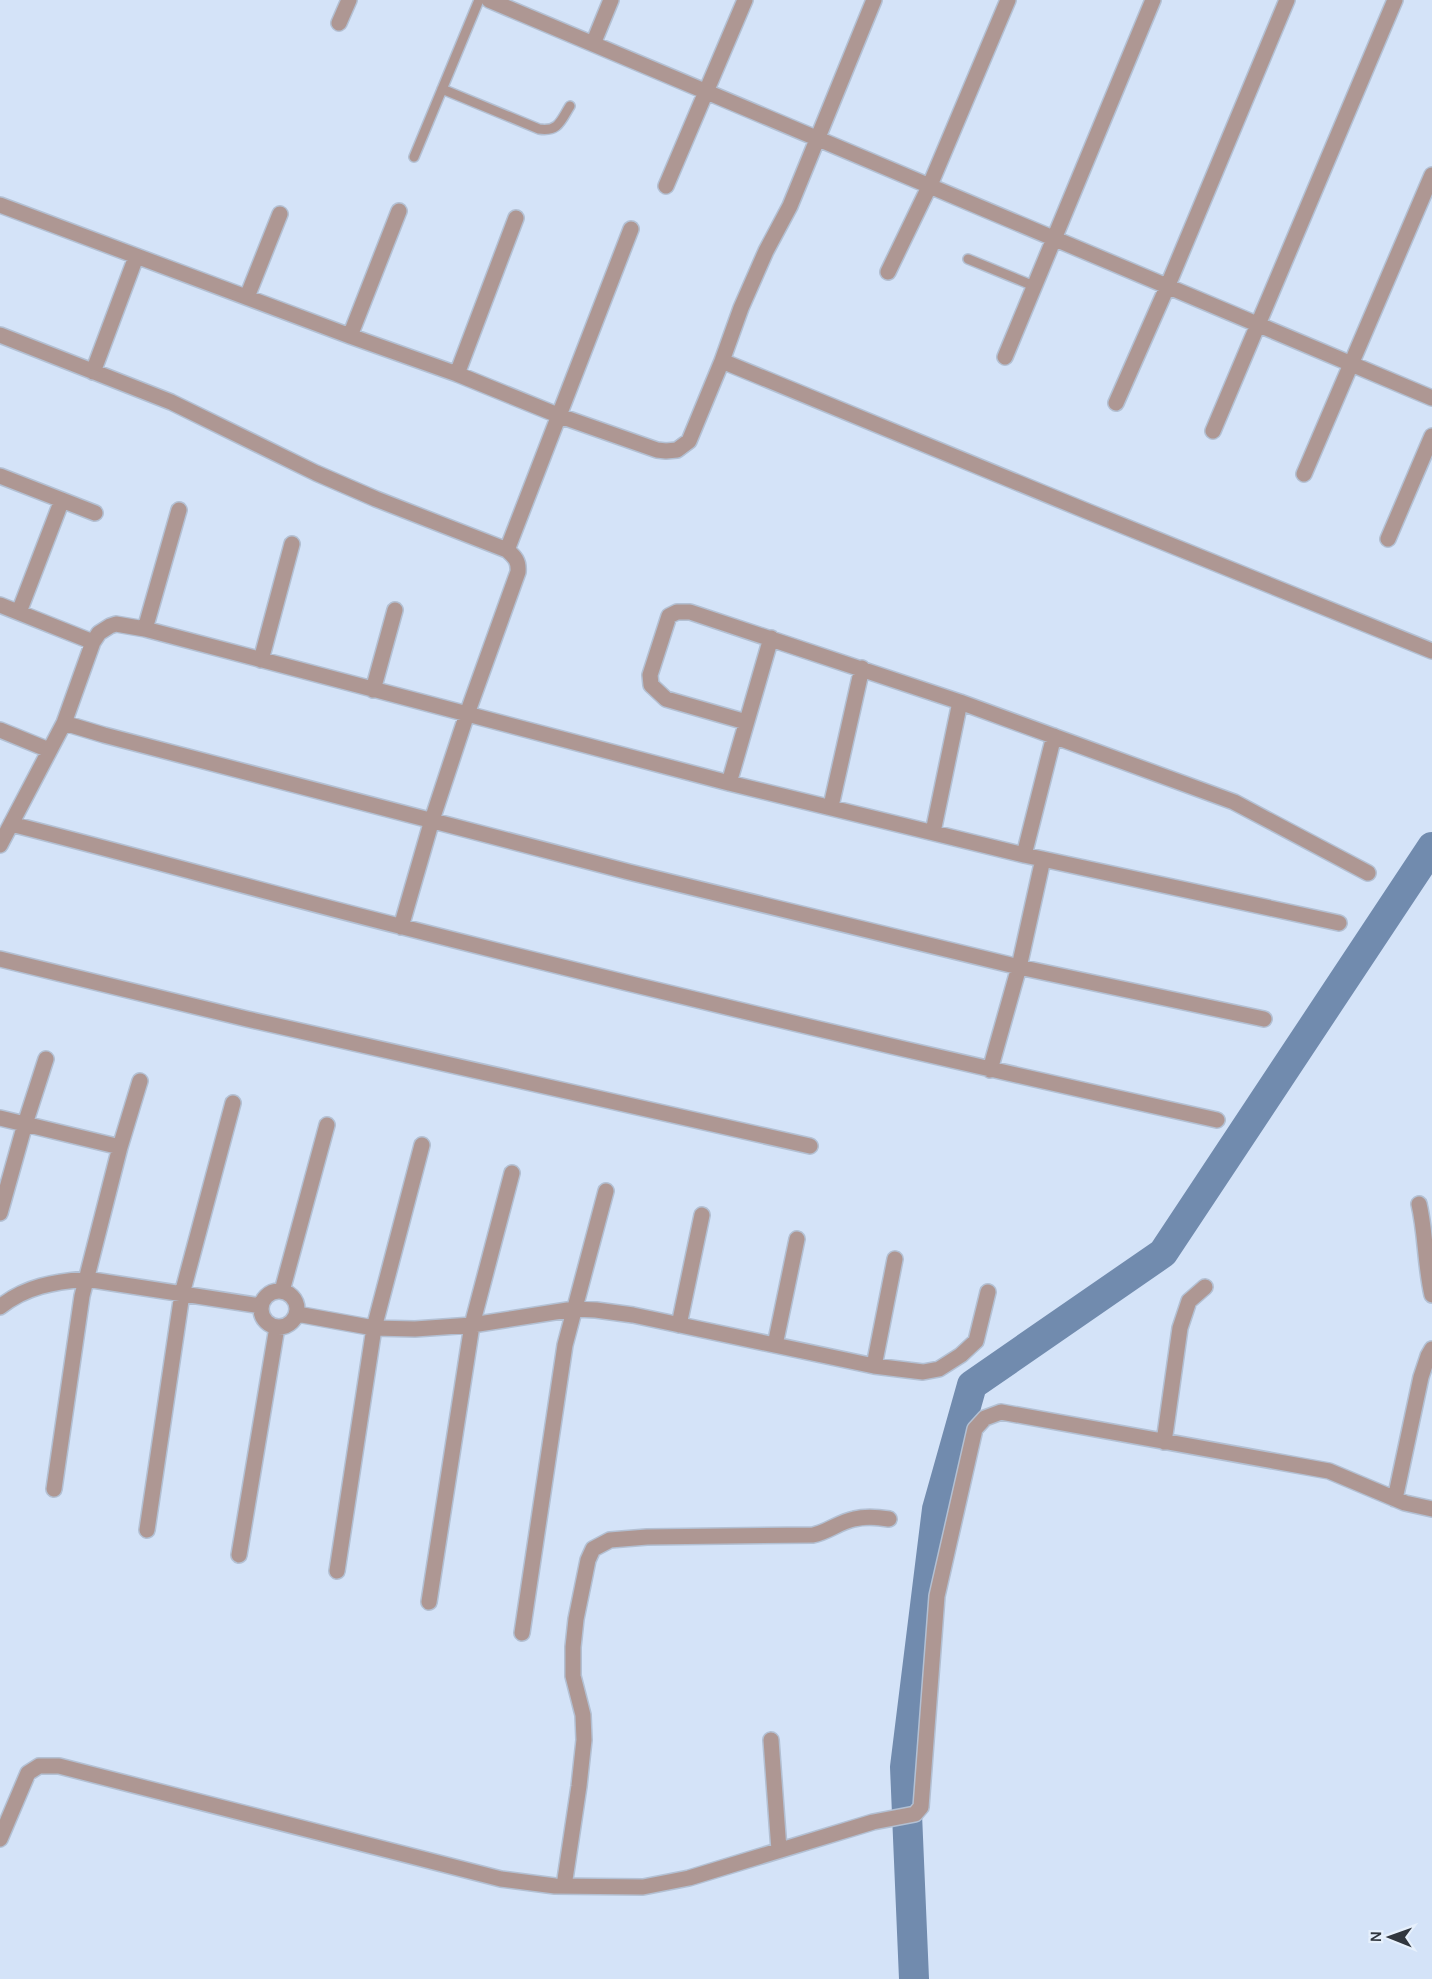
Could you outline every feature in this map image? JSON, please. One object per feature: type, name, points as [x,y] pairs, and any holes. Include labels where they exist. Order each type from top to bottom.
[{"type":"street","points":[[339,23],[349,0]]},
{"type":"street","points":[[489,0],[1432,398]]},
{"type":"street","points":[[593,44],[611,0]]},
{"type":"street","points":[[666,186],[745,0]]},
{"type":"street","points":[[0,205],[457,374],[560,416],[657,450],[666,452],[677,450],[689,441],[741,308],[789,206],[874,0]]},
{"type":"street","points":[[888,272],[930,185],[1008,0]]},
{"type":"street","points":[[1005,357],[1153,0]]},
{"type":"street","points":[[1116,403],[1287,0]]},
{"type":"street","points":[[1213,431],[1395,0]]},
{"type":"street","points":[[1304,474],[1432,175]]},
{"type":"street","points":[[350,336],[399,211]]},
{"type":"street","points":[[247,297],[280,214]]},
{"type":"street","points":[[457,374],[516,218]]},
{"type":"street","points":[[507,550],[631,230]]},
{"type":"street","points":[[93,372],[136,257]]},
{"type":"street","points":[[0,335],[171,402],[326,478],[507,550],[516,558],[519,565],[518,572],[432,820],[401,927]]},
{"type":"street","points":[[722,361],[1432,651]]},
{"type":"street","points":[[1388,539],[1432,436]]},
{"type":"street","points":[[0,476],[95,513]]},
{"type":"street","points":[[19,612],[62,500]]},
{"type":"street","points":[[146,629],[179,510]]},
{"type":"street","points":[[261,660],[292,544]]},
{"type":"street","points":[[0,605],[93,642]]},
{"type":"street","points":[[373,690],[395,610]]},
{"type":"street","points":[[746,722],[666,699],[651,685],[650,675],[659,643],[669,616],[673,613],[682,611],[862,668],[1234,802],[1368,873]]},
{"type":"street","points":[[0,845],[64,723],[93,642],[99,633],[116,624],[146,629],[729,783],[831,806],[1024,855],[1339,923]]},
{"type":"street","points":[[729,783],[771,638]]},
{"type":"street","points":[[831,806],[862,668]]},
{"type":"street","points":[[933,832],[960,702]]},
{"type":"street","points":[[64,723],[629,872],[1019,967],[1264,1019]]},
{"type":"street","points":[[0,730],[49,750]]},
{"type":"street","points":[[1024,855],[1054,736]]},
{"type":"street","points":[[11,824],[401,927],[990,1070],[1217,1120]]},
{"type":"street","points":[[990,1070],[1019,967],[1043,859]]},
{"type":"street","points":[[0,959],[247,1019],[810,1146]]},
{"type":"street","points":[[0,1213],[46,1059]]},
{"type":"street","points":[[54,1489],[82,1296],[120,1147],[140,1081]]},
{"type":"street","points":[[147,1530],[182,1294],[233,1102]]},
{"type":"street","points":[[0,1118],[120,1147]]},
{"type":"street","points":[[282,1291],[327,1125]]},
{"type":"street","points":[[337,1571],[374,1328],[422,1145]]},
{"type":"street","points":[[429,1602],[472,1325],[512,1173]]},
{"type":"street","points":[[522,1634],[565,1345],[606,1191]]},
{"type":"street","points":[[1419,1204],[1424,1225],[1425,1255],[1432,1295]]},
{"type":"street","points":[[680,1325],[702,1215]]},
{"type":"street","points":[[775,1345],[797,1239]]},
{"type":"street","points":[[874,1366],[895,1259]]},
{"type":"street","points":[[0,1307],[31,1288],[86,1279],[261,1306]]},
{"type":"street","points":[[1164,1442],[1180,1329],[1189,1301],[1205,1287]]},
{"type":"street","points":[[282,1291],[295,1299],[297,1314],[289,1325],[277,1327],[264,1320],[261,1306],[268,1294],[282,1291]]},
{"type":"street","points":[[297,1314],[374,1328],[415,1329],[472,1325],[574,1310],[615,1312],[874,1366],[923,1371],[939,1368],[961,1355],[976,1341],[988,1292]]},
{"type":"street","points":[[239,1555],[277,1327]]},
{"type":"street","points":[[1395,1498],[1421,1377],[1432,1349]]},
{"type":"street","points":[[0,1839],[28,1773],[39,1766],[58,1766],[501,1879],[564,1886],[643,1887],[689,1878],[873,1822],[915,1814],[921,1807],[937,1596],[975,1430],[985,1418],[1001,1413],[1329,1471],[1395,1498],[1432,1509]]},
{"type":"street","points":[[564,1886],[584,1740],[583,1715],[573,1676],[573,1647],[582,1589],[588,1560],[593,1549],[610,1540],[647,1537],[813,1535],[824,1533],[852,1519],[869,1517],[889,1519]]},
{"type":"street","points":[[771,1740],[779,1850]]},
{"type":"lane","points":[[414,157],[479,0]]},
{"type":"lane","points":[[442,89],[546,130],[552,130],[558,126],[570,106]]},
{"type":"lane","points":[[968,259],[1034,286]]},
{"type":"waterway","points":[[914,1979],[905,1767],[937,1509],[972,1385],[1163,1253],[1432,847]]}]
